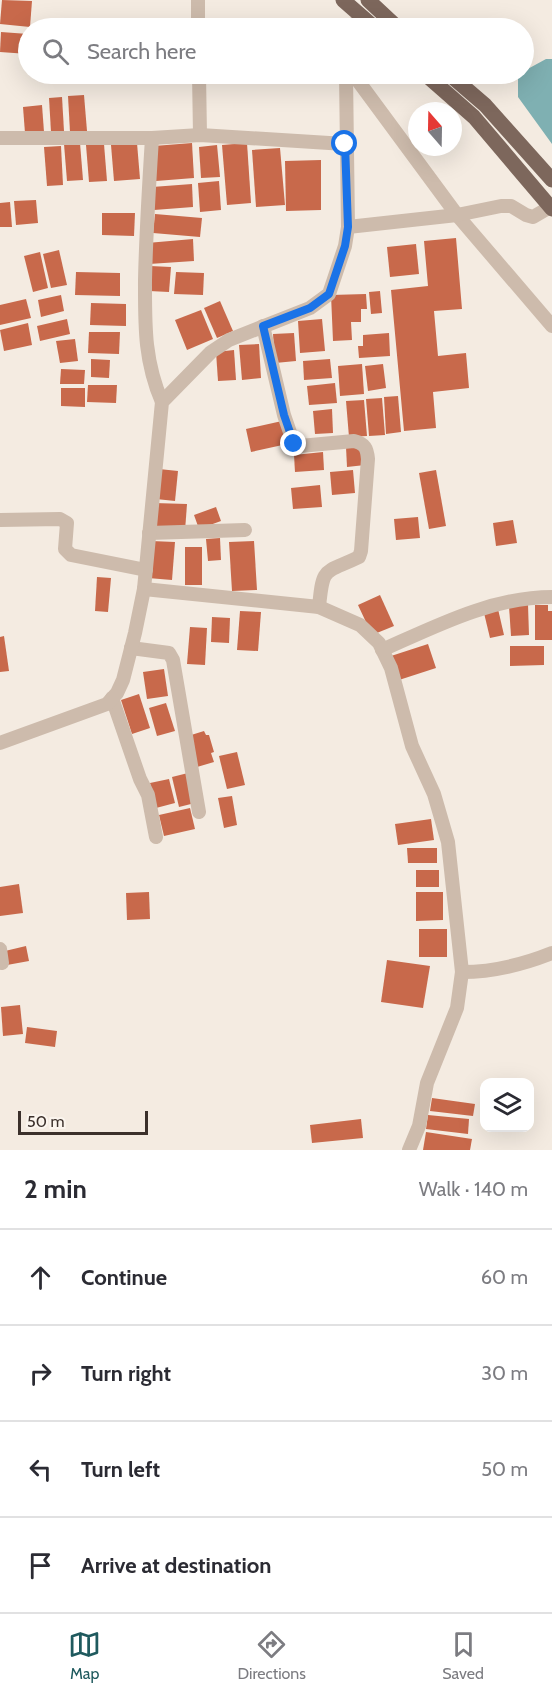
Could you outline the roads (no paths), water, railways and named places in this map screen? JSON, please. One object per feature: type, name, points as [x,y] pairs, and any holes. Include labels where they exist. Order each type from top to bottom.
[{"type":"main road","points":[[343,0],[354,18]]},
{"type":"main road","points":[[368,0],[387,18]]},
{"type":"main road","points":[[436,84],[474,117],[551,207]]},
{"type":"main road","points":[[460,84],[484,105],[552,180]]},
{"type":"street","points":[[198,0],[198,18]]},
{"type":"street","points":[[199,84],[200,135]]},
{"type":"street","points":[[162,402],[211,352],[229,340],[310,308],[329,294],[342,255],[348,227],[345,84]]},
{"type":"street","points":[[360,84],[457,215],[552,326]]},
{"type":"street","points":[[0,138],[152,138],[200,135],[345,144]]},
{"type":"street","points":[[0,743],[85,714],[107,704],[123,680],[144,589],[162,402],[150,367],[145,336],[146,241],[152,138]]},
{"type":"street","points":[[348,227],[457,215],[501,206],[511,206],[526,216],[532,217],[551,207]]},
{"type":"street","points":[[263,326],[284,415],[294,444],[300,447],[354,441],[362,443],[367,450],[361,551],[358,557],[330,569],[325,574],[321,583],[319,607]]},
{"type":"street","points":[[0,520],[60,519],[67,523],[65,549],[70,555],[146,570]]},
{"type":"street","points":[[149,533],[245,530]]},
{"type":"street","points":[[144,589],[319,607],[360,625],[379,643],[391,668],[412,746],[434,794],[448,842],[462,972],[457,1008],[428,1083],[419,1126],[409,1150]]},
{"type":"street","points":[[382,650],[476,611],[510,601],[552,597]]},
{"type":"street","points":[[131,648],[169,653],[173,660],[199,812]]},
{"type":"street","points":[[112,698],[140,779],[148,795],[156,837]]},
{"type":"street","points":[[462,972],[483,972],[523,964],[552,953]]},
{"type":"water","points":[[546,59],[552,59],[552,144],[518,97],[518,84],[534,84],[534,66]]}]
